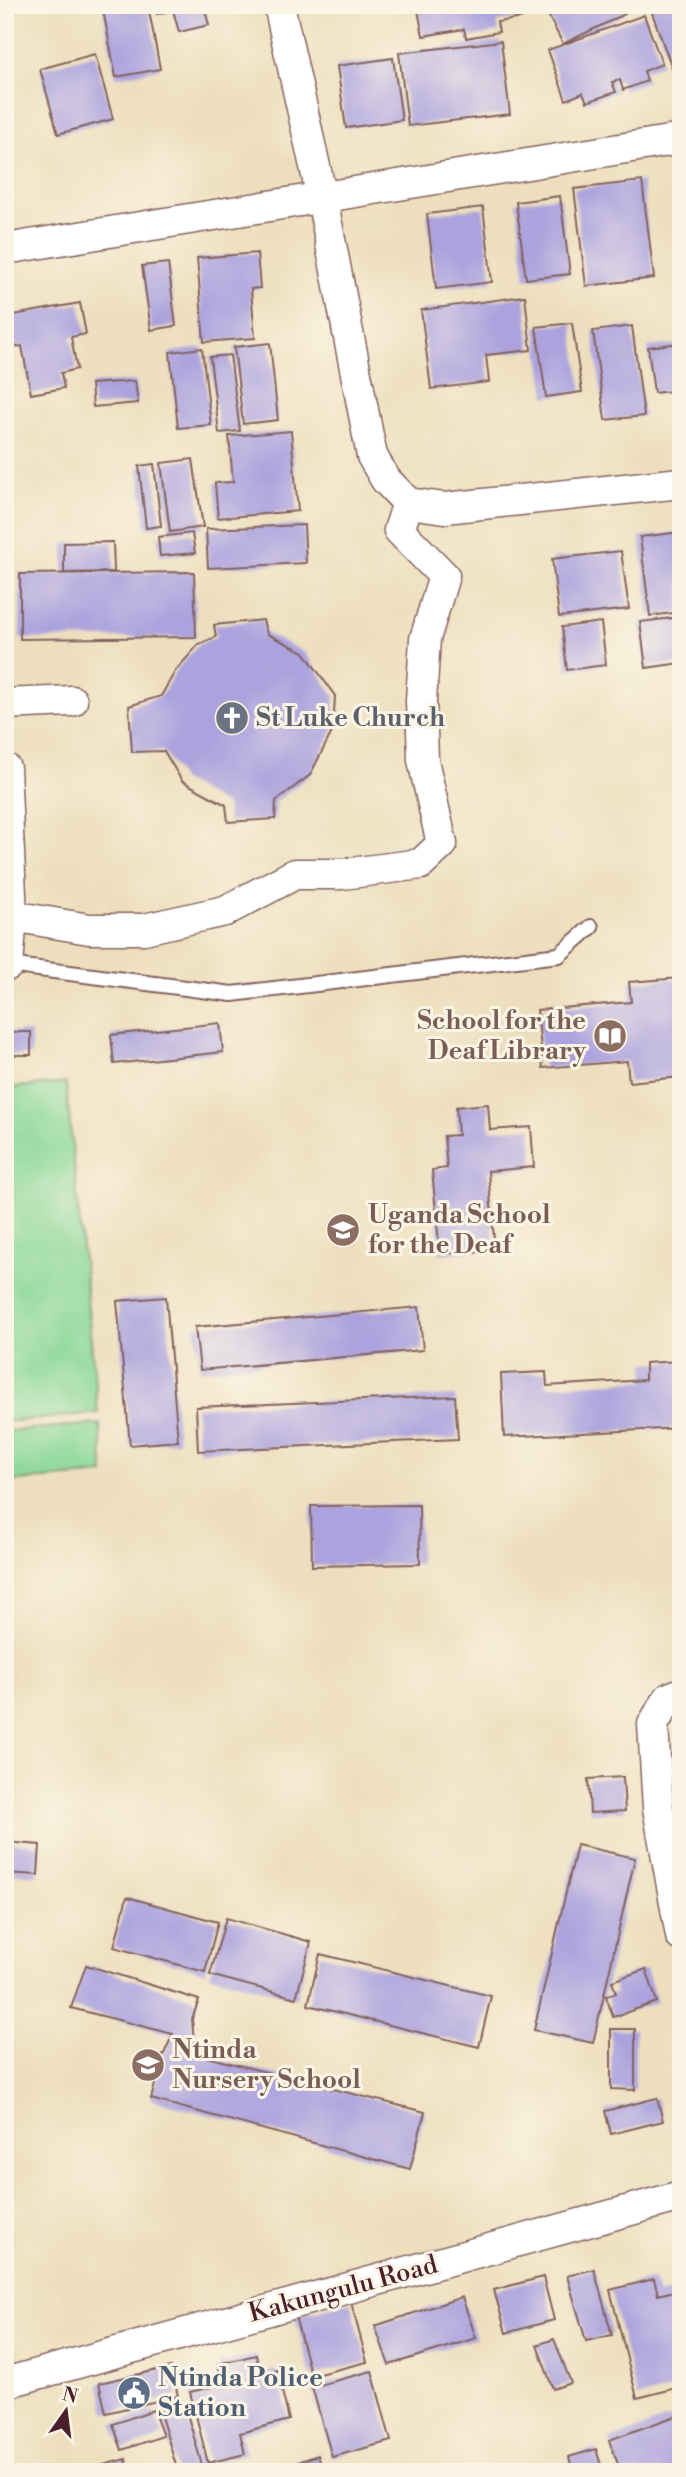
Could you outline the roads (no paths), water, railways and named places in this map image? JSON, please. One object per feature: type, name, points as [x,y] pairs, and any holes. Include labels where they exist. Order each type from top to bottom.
[{"type":"street","points":[[279,5],[322,198],[372,456],[386,480],[408,503],[444,508],[681,483]]},
{"type":"street","points":[[5,249],[681,139]]},
{"type":"street","points":[[12,916],[89,929],[144,929],[225,911],[295,874],[341,874],[421,864],[442,844],[424,760],[421,701],[425,639],[444,576],[399,530],[408,503]]},
{"type":"street","points":[[5,704],[72,701]]},
{"type":"street","points":[[5,768],[12,916],[7,965]]},
{"type":"street","points":[[681,1693],[669,1698],[653,1724],[658,1808],[681,1936]]},
{"type":"street","name":"Kakungulu Road","points":[[5,2383],[681,2196]]},
{"type":"lane","points":[[7,965],[232,994],[559,955],[591,927]]},
{"type":"place","name":"St Luke Church","points":[[232,718]]},
{"type":"place","name":"School for the Deaf Library","points":[[610,1036]]},
{"type":"place","name":"Uganda School for the Deaf","points":[[343,1230]]},
{"type":"place","name":"Ntinda Nursery School","points":[[148,2065]]},
{"type":"place","name":"Ntinda Police Station","points":[[134,2393]]}]
